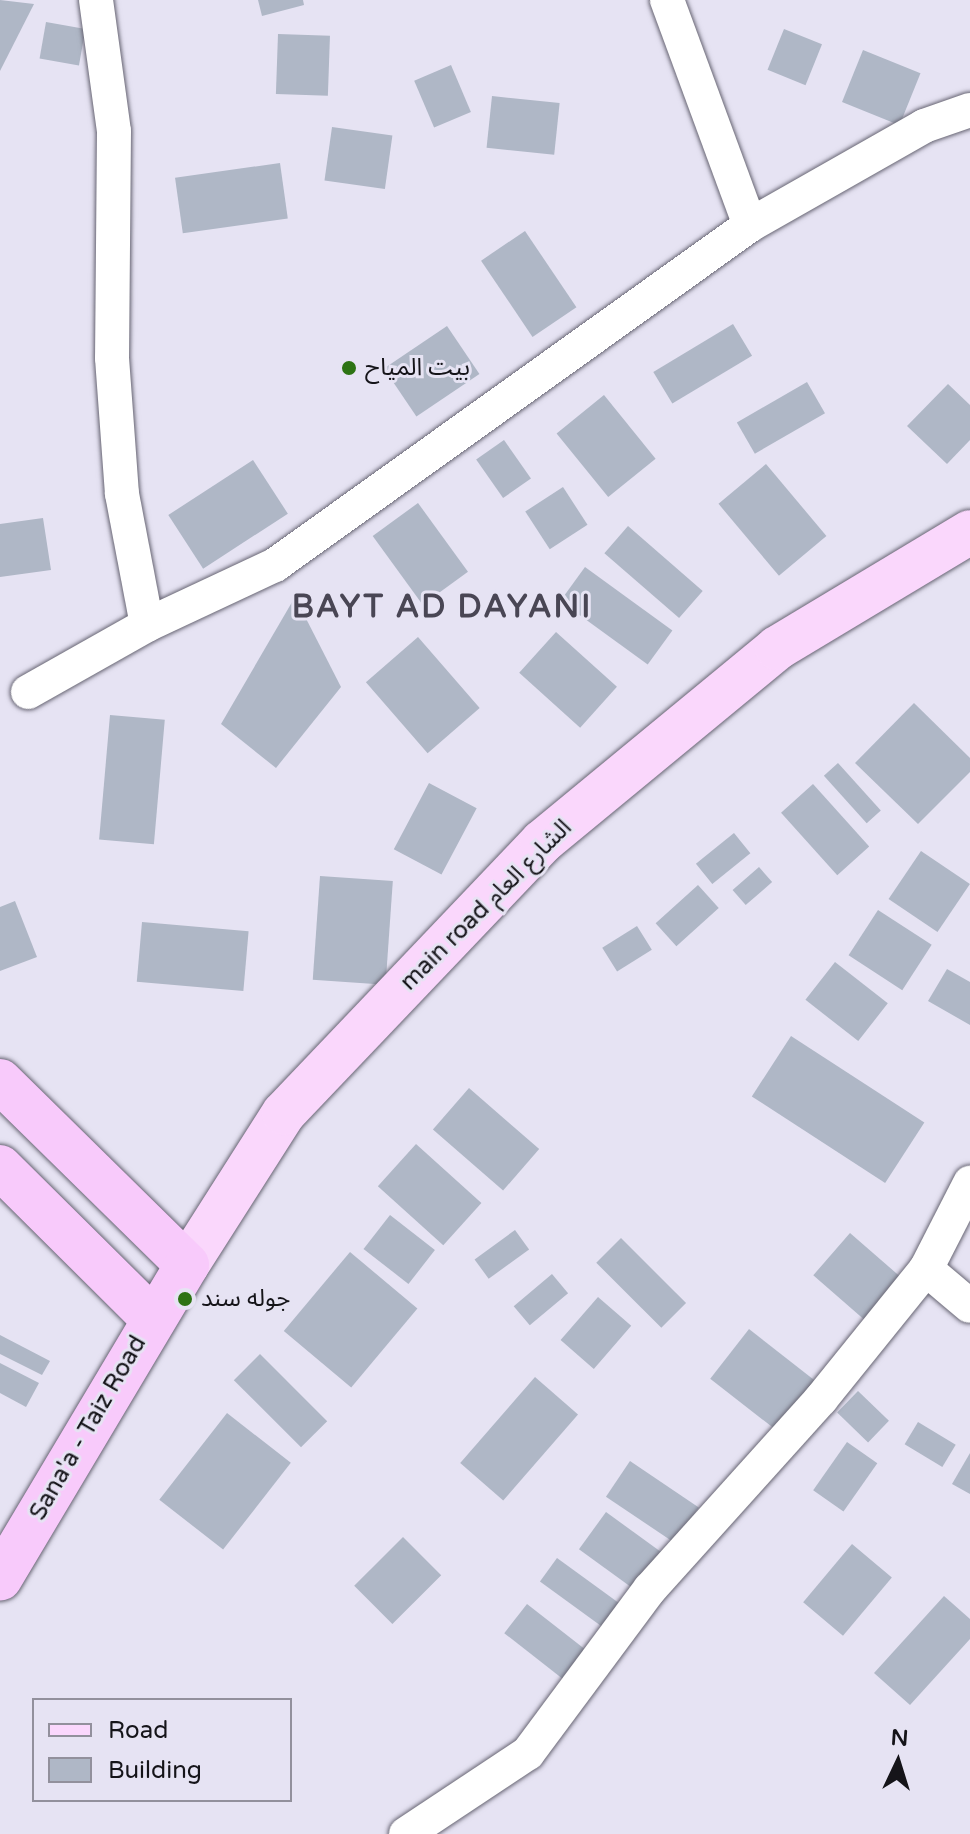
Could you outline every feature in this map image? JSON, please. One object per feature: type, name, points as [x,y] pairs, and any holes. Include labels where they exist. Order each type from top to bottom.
[{"type":"highway","points":[[0,1081],[187,1265]]},
{"type":"highway","name":"Sana'a - Taiz Road","points":[[0,1167],[153,1319]]},
{"type":"highway","name":"Sana'a - Taiz Road","points":[[0,1579],[187,1265]]},
{"type":"main road","name":"main road الشارع العام","points":[[187,1265],[284,1113],[542,842],[777,648],[970,532]]},
{"type":"street","points":[[96,0],[114,131],[112,358],[122,494],[147,625]]},
{"type":"street","points":[[667,0],[750,225]]},
{"type":"street","points":[[28,692],[147,625],[275,565],[750,225],[924,126],[970,110]]},
{"type":"street","points":[[406,1834],[528,1753],[650,1589],[821,1399],[926,1269],[970,1183]]},
{"type":"street","points":[[926,1269],[970,1306]]},
{"type":"building","points":[[0,0],[34,4],[0,71]]},
{"type":"building","points":[[258,0],[303,0],[304,5],[262,16]]},
{"type":"building","points":[[46,22],[85,29],[79,65],[40,58]]},
{"type":"building","points":[[784,29],[822,44],[806,85],[768,70]]},
{"type":"building","points":[[278,34],[330,36],[328,96],[276,94]]},
{"type":"building","points":[[863,50],[920,73],[900,125],[842,102]]},
{"type":"building","points":[[451,65],[471,112],[434,128],[414,81]]},
{"type":"building","points":[[492,96],[560,103],[554,155],[487,148]]},
{"type":"building","points":[[332,127],[392,135],[385,189],[324,180]]},
{"type":"building","points":[[280,163],[288,218],[183,233],[175,178]]},
{"type":"building","points":[[525,231],[576,307],[533,337],[481,261]]},
{"type":"building","points":[[733,324],[752,356],[672,404],[653,372]]},
{"type":"building","points":[[447,326],[479,374],[416,417],[384,368]]},
{"type":"building","points":[[807,382],[825,413],[755,454],[737,423]]},
{"type":"building","points":[[948,384],[970,405],[970,440],[947,464],[907,426]]},
{"type":"building","points":[[604,395],[656,459],[608,497],[557,433]]},
{"type":"building","points":[[504,440],[531,479],[503,498],[476,460]]},
{"type":"building","points":[[253,460],[288,514],[203,569],[168,515]]},
{"type":"building","points":[[766,464],[826,536],[779,576],[719,504]]},
{"type":"building","points":[[563,487],[588,525],[550,549],[525,512]]},
{"type":"building","points":[[418,503],[468,572],[423,605],[373,536]]},
{"type":"building","points":[[43,518],[51,570],[0,577],[0,524]]},
{"type":"building","points":[[628,526],[703,591],[679,618],[604,553]]},
{"type":"building","points":[[585,567],[672,630],[648,664],[560,601]]},
{"type":"building","points":[[295,597],[341,687],[276,768],[221,724]]},
{"type":"building","points":[[556,632],[617,687],[580,728],[519,673]]},
{"type":"building","points":[[418,637],[480,708],[428,753],[366,682]]},
{"type":"building","points":[[914,703],[970,758],[970,772],[918,824],[855,763]]},
{"type":"building","points":[[110,715],[165,720],[154,844],[99,840]]},
{"type":"building","points":[[838,763],[881,811],[867,823],[824,776]]},
{"type":"building","points":[[429,783],[477,808],[441,875],[394,849]]},
{"type":"building","points":[[813,784],[869,846],[837,875],[781,813]]},
{"type":"building","points":[[734,833],[750,853],[712,884],[696,864]]},
{"type":"building","points":[[921,851],[970,884],[937,932],[889,899]]},
{"type":"building","points":[[759,867],[772,882],[746,905],[733,890]]},
{"type":"building","points":[[320,876],[393,881],[386,985],[313,980]]},
{"type":"building","points":[[698,885],[719,908],[676,946],[656,923]]},
{"type":"building","points":[[15,901],[37,957],[0,971],[0,907]]},
{"type":"building","points":[[878,910],[932,945],[902,990],[849,955]]},
{"type":"building","points":[[142,922],[249,931],[243,991],[137,982]]},
{"type":"building","points":[[637,926],[652,950],[617,971],[602,948]]},
{"type":"building","points":[[835,962],[888,1003],[858,1041],[805,1000]]},
{"type":"building","points":[[947,969],[970,982],[970,1025],[928,1001]]},
{"type":"building","points":[[791,1036],[924,1123],[885,1183],[752,1096]]},
{"type":"building","points":[[469,1088],[539,1149],[503,1191],[433,1130]]},
{"type":"building","points":[[416,1144],[481,1203],[443,1245],[378,1186]]},
{"type":"building","points":[[390,1215],[435,1250],[408,1284],[364,1249]]},
{"type":"building","points":[[515,1230],[529,1249],[489,1279],[475,1259]]},
{"type":"building","points":[[850,1233],[917,1291],[880,1334],[813,1275]]},
{"type":"building","points":[[621,1238],[686,1303],[661,1328],[596,1263]]},
{"type":"building","points":[[350,1252],[417,1309],[351,1387],[284,1331]]},
{"type":"building","points":[[552,1274],[568,1293],[530,1325],[514,1306]]},
{"type":"building","points":[[598,1297],[631,1326],[594,1369],[561,1340]]},
{"type":"building","points":[[749,1329],[821,1386],[783,1435],[710,1379]]},
{"type":"building","points":[[0,1335],[50,1361],[42,1375],[0,1354]]},
{"type":"building","points":[[260,1354],[327,1421],[301,1447],[234,1380]]},
{"type":"building","points":[[0,1363],[39,1383],[26,1407],[0,1393]]},
{"type":"building","points":[[535,1377],[578,1414],[503,1500],[460,1463]]},
{"type":"building","points":[[858,1391],[889,1421],[868,1442],[837,1413]]},
{"type":"building","points":[[227,1413],[291,1463],[223,1550],[159,1500]]},
{"type":"building","points":[[918,1422],[956,1445],[942,1467],[905,1444]]},
{"type":"building","points":[[847,1442],[877,1463],[843,1512],[813,1490]]},
{"type":"building","points":[[970,1453],[970,1494],[952,1484]]},
{"type":"building","points":[[630,1461],[699,1507],[675,1543],[606,1497]]},
{"type":"building","points":[[606,1512],[671,1559],[644,1596],[579,1549]]},
{"type":"building","points":[[403,1537],[441,1575],[392,1624],[354,1586]]},
{"type":"building","points":[[852,1544],[892,1577],[843,1636],[803,1602]]},
{"type":"building","points":[[557,1558],[626,1608],[609,1631],[540,1581]]},
{"type":"building","points":[[944,1596],[970,1619],[970,1639],[910,1705],[874,1673]]},
{"type":"building","points":[[527,1604],[596,1658],[573,1687],[504,1633]]},
{"type":"place","name":"بيت المياح","points":[[349,368]]},
{"type":"place","name":"جوله سند","points":[[185,1299]]},
{"type":"district","name":"BAYT AD DAYANI","points":[[442,607]]}]
